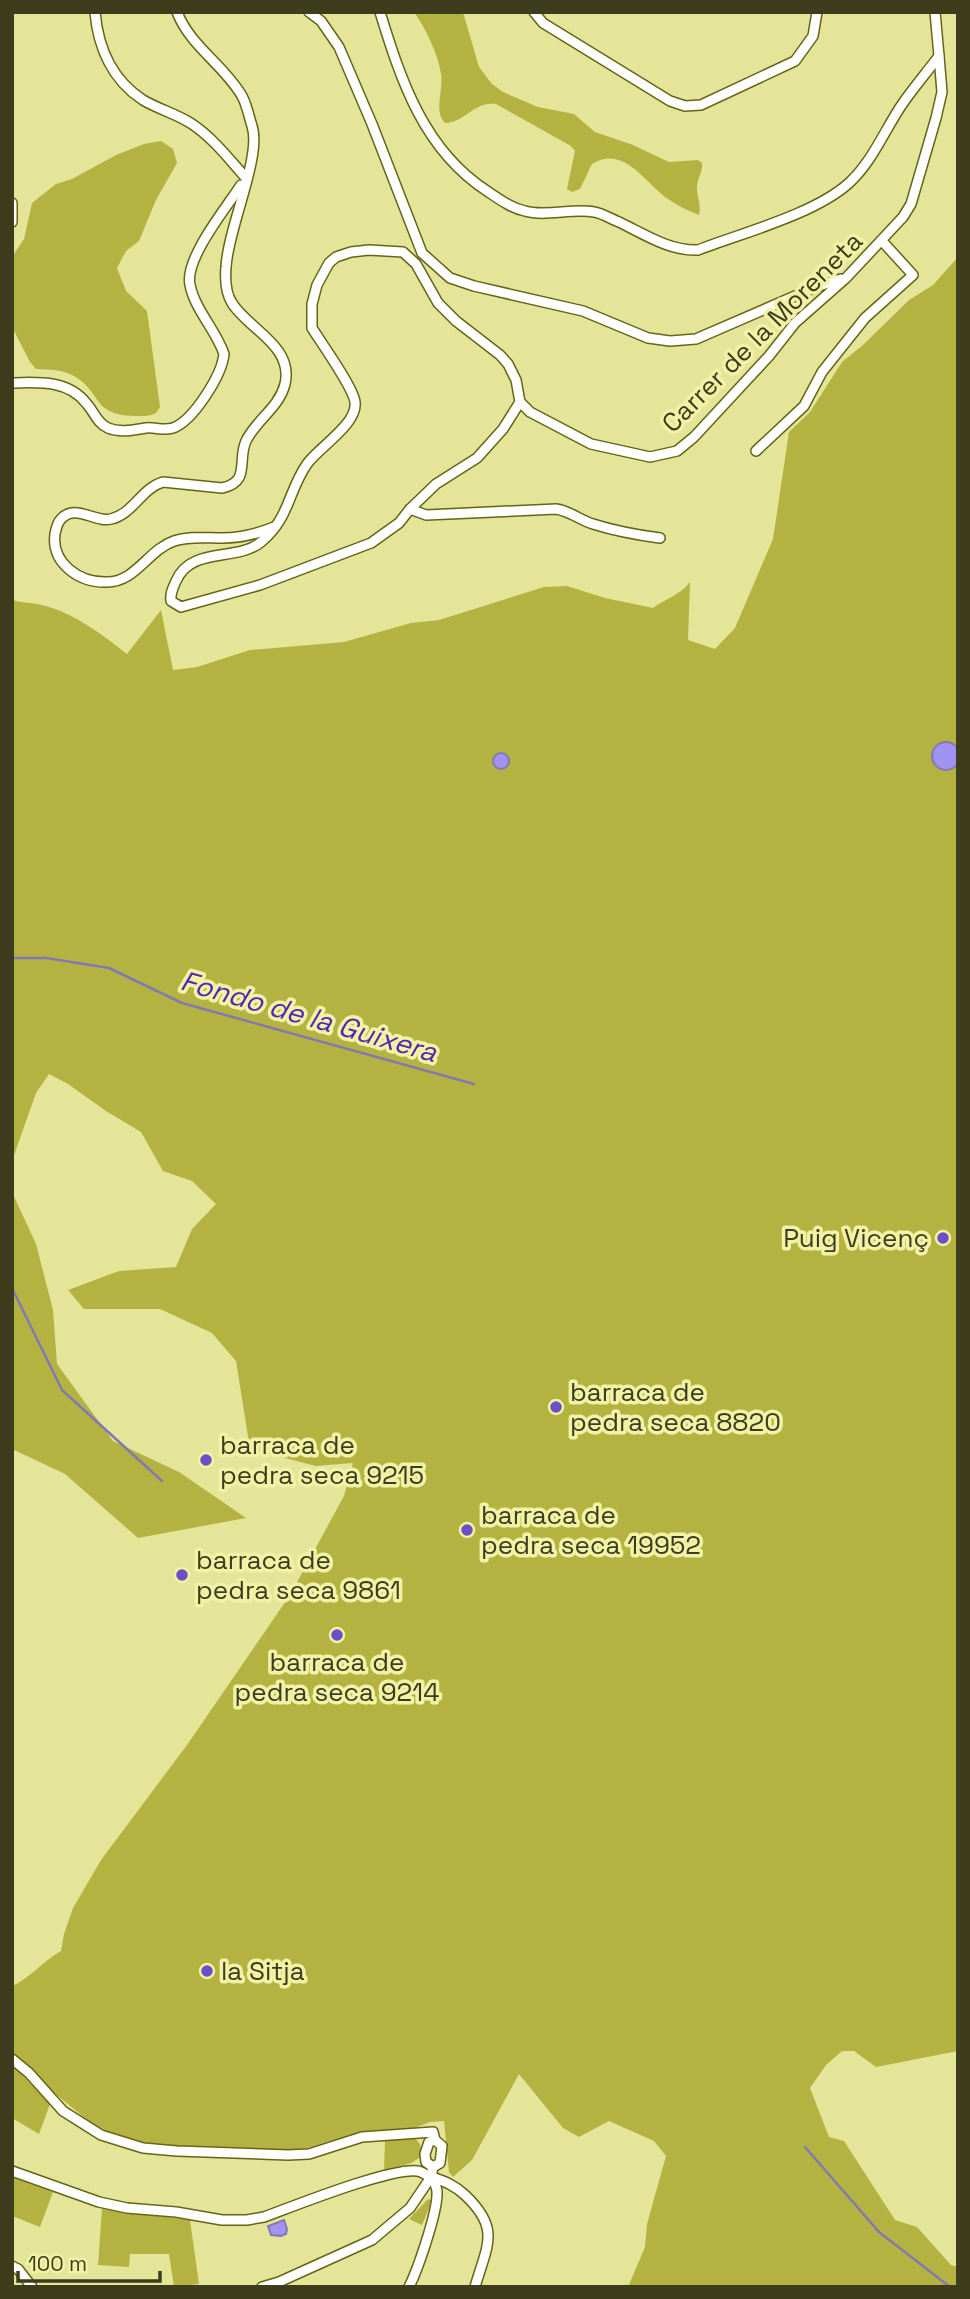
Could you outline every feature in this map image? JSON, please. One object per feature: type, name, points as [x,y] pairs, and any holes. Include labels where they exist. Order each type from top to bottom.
[{"type":"street","points":[[95,12],[102,51],[114,72],[142,100],[190,122],[208,136],[246,178]]},
{"type":"street","points":[[177,12],[188,35],[242,96],[254,130],[253,161],[229,241],[226,284],[233,305],[273,344],[285,366],[286,375],[281,395],[244,443],[242,472],[232,486],[222,488],[170,482],[155,484],[136,504],[113,519],[75,512],[61,517],[54,542],[59,560],[66,567],[77,575],[104,583],[118,582],[173,541],[242,537],[278,526]]},
{"type":"street","points":[[309,12],[321,21],[339,47],[372,124],[420,250],[450,278],[583,311],[648,338],[670,341],[696,339],[816,287],[846,278]]},
{"type":"street","points":[[380,12],[404,85],[417,113],[437,145],[457,169],[475,184],[527,212],[596,212],[682,251],[698,250],[797,213],[850,182],[867,162],[903,104],[939,56]]},
{"type":"street","points":[[534,12],[543,23],[554,30],[670,101],[685,106],[701,104],[795,61],[813,36],[817,12]]},
{"type":"street","name":"Carrer de la Moreneta","points":[[520,402],[530,412],[591,443],[650,457],[677,450],[694,437],[769,356],[795,323],[846,278],[882,241],[911,204],[929,147],[942,92],[935,12]]},
{"type":"street","points":[[12,383],[42,382],[57,384],[70,390],[86,401],[97,419],[107,428],[124,431],[153,427],[164,429],[175,427],[184,421],[216,378],[224,354],[189,285],[190,271],[196,255],[246,178]]},
{"type":"street","points":[[12,203],[12,222]]},
{"type":"street","points":[[756,451],[804,406],[822,372],[865,318],[913,275],[882,241]]},
{"type":"street","points":[[411,257],[420,250]]},
{"type":"street","points":[[394,251],[411,257],[438,303],[491,348],[508,364],[514,374],[520,402],[503,429],[478,458],[436,484],[399,523],[372,543],[260,585],[196,604],[181,607],[171,601],[170,594],[184,569],[206,557],[252,548],[278,526],[298,478],[307,464],[350,421],[355,400],[312,328],[312,304],[324,270],[336,257],[351,253],[394,251]]},
{"type":"street","points":[[410,509],[426,515],[556,509],[590,523],[629,534],[660,538]]},
{"type":"street","points":[[12,2059],[29,2073],[63,2111],[101,2135],[158,2150],[309,2154],[362,2137],[433,2132],[435,2140],[442,2147],[440,2163],[410,2208],[372,2240],[262,2287]]},
{"type":"street","points":[[409,2287],[436,2206],[437,2189],[425,2154],[429,2142],[435,2140]]},
{"type":"street","points":[[12,2171],[105,2204],[226,2220],[264,2217],[398,2173],[432,2172],[451,2183],[468,2198],[489,2228],[475,2287]]},
{"type":"street","points":[[12,2266],[18,2269],[32,2287]]},
{"type":"shaded area","points":[[414,12],[463,12],[479,67],[492,84],[503,92],[538,107],[574,114],[595,132],[633,145],[669,162],[698,160],[702,163],[697,186],[699,215],[669,200],[632,167],[614,159],[603,159],[592,164],[580,189],[572,192],[567,189],[575,151],[571,146],[496,104],[476,108],[459,119],[445,123],[439,106],[442,80],[437,58]]},
{"type":"shaded area","points":[[161,141],[173,149],[177,163],[156,200],[139,241],[126,251],[117,268],[126,291],[147,311],[160,407],[156,413],[148,416],[121,415],[104,407],[90,389],[74,376],[60,371],[36,369],[30,362],[12,327],[12,257],[24,239],[32,203],[56,184],[72,179],[116,155],[144,144]]},
{"type":"shaded area","points":[[958,257],[958,2051],[876,2067],[854,2051],[842,2051],[826,2065],[810,2088],[829,2137],[844,2141],[895,2220],[917,2227],[951,2265],[958,2267],[958,2287],[628,2287],[645,2247],[647,2224],[666,2156],[654,2141],[609,2121],[579,2137],[563,2128],[519,2074],[472,2160],[453,2177],[449,2172],[444,2121],[430,2122],[407,2131],[352,2134],[301,2150],[156,2146],[111,2133],[91,2123],[12,2053],[12,1986],[61,1951],[73,1908],[101,1860],[187,1745],[290,1595],[344,1496],[353,1463],[316,1466],[250,1449],[236,1361],[212,1333],[160,1309],[84,1309],[68,1290],[119,1271],[176,1267],[192,1229],[216,1204],[192,1181],[163,1171],[141,1132],[49,1074],[36,1093],[12,1161],[12,594],[15,601],[45,606],[80,621],[127,654],[161,610],[173,670],[197,667],[250,650],[344,642],[411,623],[439,620],[544,587],[567,586],[605,598],[653,608],[678,593],[690,582],[688,640],[715,649],[735,628],[773,539],[789,432],[810,412],[842,362],[909,300],[933,285]]},
{"type":"shaded area","points":[[946,742],[956,746],[960,756],[956,766],[946,770],[936,766],[932,756],[936,746]]},
{"type":"shaded area","points":[[501,753],[507,755],[507,767],[501,769],[495,767],[493,761],[495,755]]},
{"type":"shaded area","points":[[12,1192],[36,1244],[53,1310],[57,1364],[113,1441],[179,1472],[246,1518],[138,1538],[65,1474],[12,1449]]},
{"type":"shaded area","points":[[12,2064],[50,2104],[39,2134],[12,2118]]},
{"type":"shaded area","points":[[411,2136],[420,2145],[419,2158],[384,2171],[385,2140]]},
{"type":"shaded area","points":[[12,2177],[53,2192],[40,2227],[12,2216]]},
{"type":"shaded area","points":[[428,2199],[432,2201],[422,2225],[409,2219]]},
{"type":"shaded area","points":[[102,2209],[190,2220],[199,2284],[174,2287],[169,2254],[130,2254],[129,2267],[98,2265]]},
{"type":"shaded area","points":[[284,2220],[286,2234],[271,2235],[268,2226]]},
{"type":"waterway","name":"Fondo de la Guixera","points":[[12,958],[46,958],[109,968],[182,1003],[474,1084]]},
{"type":"waterway","points":[[12,1288],[62,1390],[162,1481]]},
{"type":"waterway","points":[[805,2147],[879,2232],[950,2287]]},
{"type":"place","name":"Puig Vicenç","points":[[943,1238]]},
{"type":"place","name":"barraca de pedra seca 8820","points":[[556,1407]]},
{"type":"place","name":"barraca de pedra seca 9215","points":[[206,1460]]},
{"type":"place","name":"barraca de pedra seca 19952","points":[[467,1530]]},
{"type":"place","name":"barraca de pedra seca 9861","points":[[182,1575]]},
{"type":"place","name":"barraca de pedra seca 9214","points":[[337,1635]]},
{"type":"place","name":"la Sitja","points":[[207,1971]]}]
